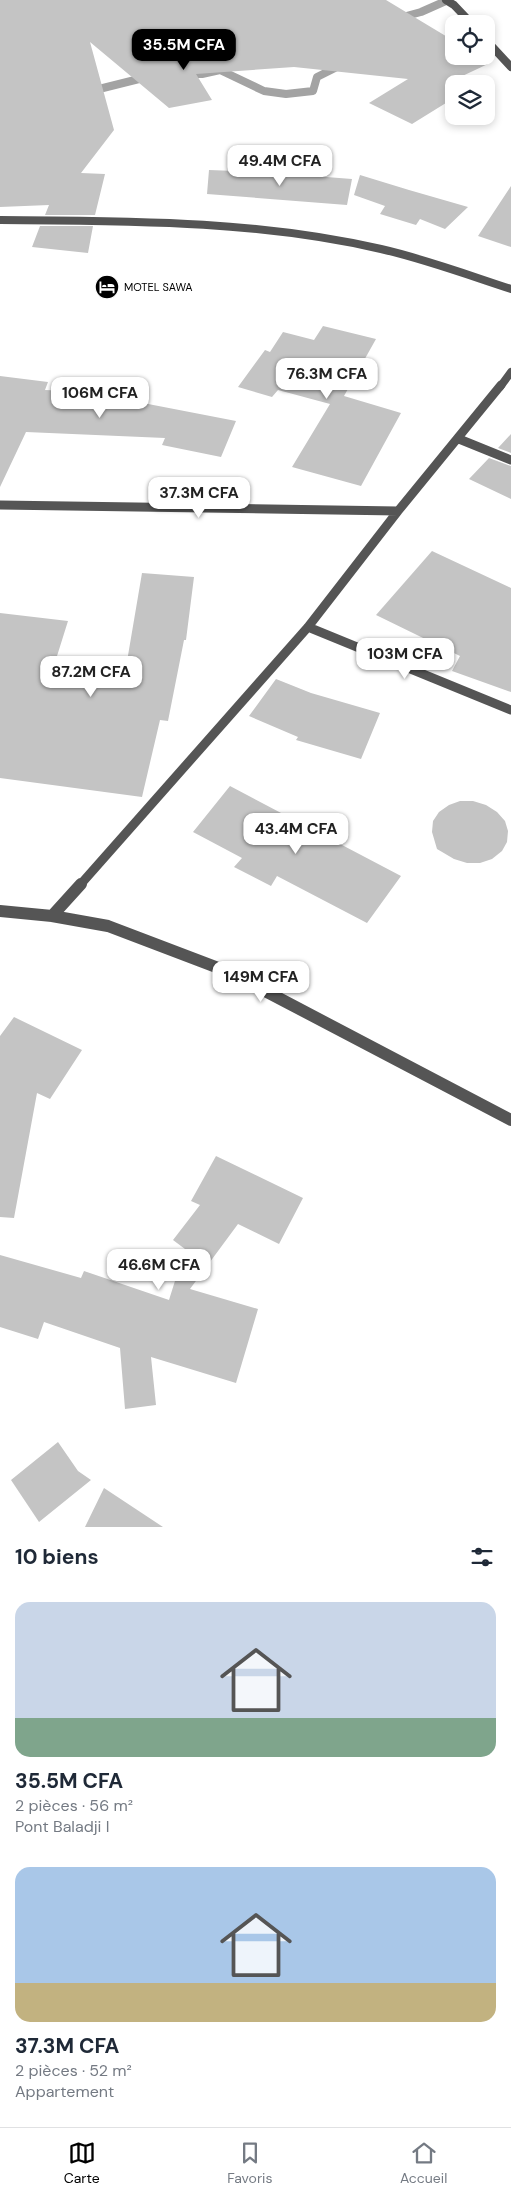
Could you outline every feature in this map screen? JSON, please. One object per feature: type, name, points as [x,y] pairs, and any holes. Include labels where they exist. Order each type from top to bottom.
[{"type":"street","points":[[446,0],[463,15]]},
{"type":"street","points":[[495,50],[511,67]]},
{"type":"street","points":[[0,220],[196,224],[281,231],[365,245],[511,289]]},
{"type":"street","points":[[52,916],[308,627],[398,511],[459,439],[511,372]]},
{"type":"street","points":[[459,439],[511,460]]},
{"type":"street","points":[[0,505],[398,511]]},
{"type":"street","points":[[308,627],[511,710]]},
{"type":"street","points":[[0,910],[52,916],[108,926],[230,972],[511,1120]]},
{"type":"building","points":[[0,0],[386,0],[445,36],[445,65],[486,65],[464,75],[445,75],[445,104],[412,124],[369,103],[408,79],[294,67],[196,74],[212,100],[169,108],[90,42],[114,130],[81,173],[105,174],[95,215],[45,215],[49,205],[0,207]]},
{"type":"building","points":[[209,170],[352,179],[347,205],[207,194]]},
{"type":"building","points":[[360,175],[468,207],[445,229],[420,219],[416,225],[380,214],[385,206],[354,195]]},
{"type":"building","points":[[511,186],[511,247],[478,236]]},
{"type":"building","points":[[40,226],[93,226],[88,253],[32,247]]},
{"type":"building","points":[[323,326],[376,339],[344,396],[401,413],[361,486],[292,467],[330,404],[278,390],[272,397],[238,387],[265,350],[270,352],[283,332],[314,340]]},
{"type":"building","points":[[0,376],[48,382],[45,390],[145,394],[143,403],[236,421],[221,457],[162,445],[165,438],[26,432],[0,487]]},
{"type":"building","points":[[511,434],[511,453],[498,448]]},
{"type":"building","points":[[489,458],[511,466],[511,499],[469,479]]},
{"type":"building","points":[[432,551],[511,588],[511,692],[452,671],[460,656],[376,615]]},
{"type":"building","points":[[142,573],[194,577],[186,640],[184,640],[168,721],[160,720],[142,797],[0,778],[0,613],[68,621],[52,672],[124,679]]},
{"type":"building","points":[[276,679],[311,693],[380,713],[361,759],[296,740],[298,737],[249,716]]},
{"type":"building","points":[[230,786],[401,876],[367,923],[277,876],[271,886],[234,867],[242,858],[193,832]]},
{"type":"building","points":[[460,801],[473,801],[486,805],[497,812],[505,821],[508,831],[507,842],[502,851],[492,859],[480,863],[467,863],[454,859],[437,849],[432,832],[433,821],[439,812],[449,805]]},
{"type":"building","points":[[14,1017],[82,1050],[50,1099],[37,1093],[14,1218],[0,1217],[0,1036]]},
{"type":"building","points":[[216,1156],[303,1198],[279,1244],[238,1224],[190,1289],[258,1309],[236,1383],[151,1357],[156,1405],[125,1409],[120,1348],[44,1322],[38,1339],[0,1327],[0,1255],[81,1278],[84,1271],[169,1300],[185,1249],[173,1240],[200,1205],[191,1201]]},
{"type":"building","points":[[58,1442],[78,1471],[91,1480],[39,1522],[11,1480]]},
{"type":"building","points":[[104,1488],[163,1527],[85,1527]]},
{"type":"waterway","points":[[399,18],[421,12],[448,0]]},
{"type":"waterway","points":[[184,74],[202,74],[220,70],[264,91],[286,94],[313,91],[317,77],[337,67],[337,62]]},
{"type":"waterway","points":[[91,91],[147,77]]},
{"type":"place","name":"MOTEL SAWA","points":[[107,287]]}]
